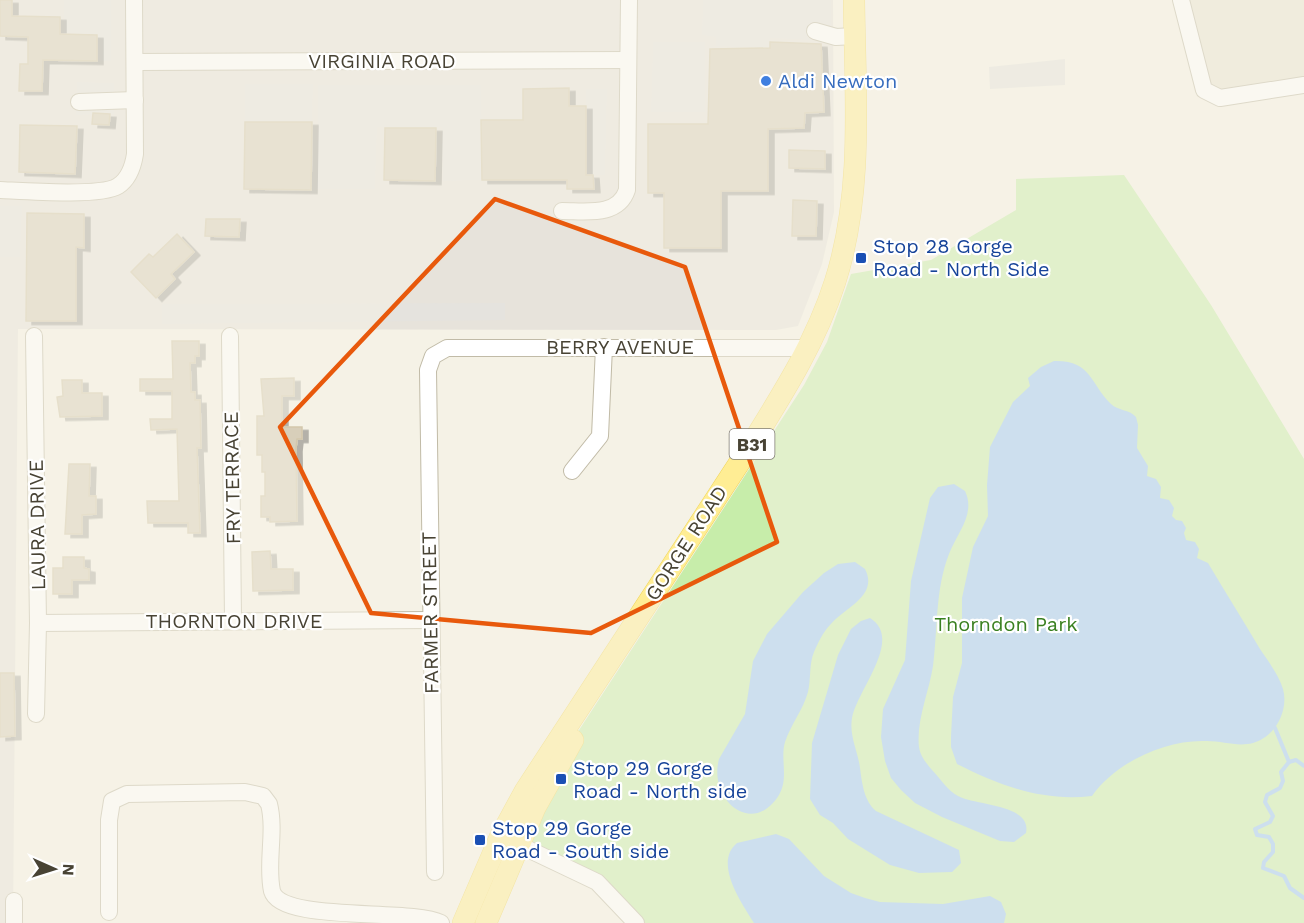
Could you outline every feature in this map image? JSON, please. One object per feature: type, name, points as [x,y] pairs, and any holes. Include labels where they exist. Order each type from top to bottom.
[{"type":"main road","name":"GORGE ROAD","points":[[463,923],[509,840],[565,727],[749,448],[808,348],[820,323],[847,237],[853,193],[854,0]]},
{"type":"main road","name":"GORGE ROAD","points":[[486,923],[509,840],[781,424],[827,342],[851,274],[862,220],[868,139],[867,0]]},
{"type":"street","points":[[0,190],[109,191],[125,180],[131,172],[135,154],[134,0]]},
{"type":"street","points":[[562,211],[615,208],[623,201],[627,190],[629,0]]},
{"type":"street","points":[[1181,0],[1204,90],[1220,98],[1304,85]]},
{"type":"street","points":[[815,31],[836,37],[854,36]]},
{"type":"street","name":"VIRGINIA ROAD","points":[[135,62],[628,60]]},
{"type":"street","points":[[79,102],[135,100]]},
{"type":"street","name":"LAURA DRIVE","points":[[34,336],[38,623],[36,714]]},
{"type":"street","name":"FRY TERRACE","points":[[230,336],[233,620]]},
{"type":"street","points":[[572,471],[600,436],[604,347]]},
{"type":"street","name":"BERRY AVENUE","points":[[434,356],[447,348],[808,348]]},
{"type":"street","name":"FARMER STREET","points":[[434,356],[428,370],[435,872]]},
{"type":"street","name":"THORNTON DRIVE","points":[[38,623],[430,620]]},
{"type":"street","points":[[109,912],[109,820],[112,801],[127,794],[245,792],[256,793],[269,804],[272,892],[283,904],[344,917],[418,916],[441,923]]},
{"type":"street","points":[[509,840],[597,882],[636,923]]},
{"type":"street","points":[[14,901],[14,923]]},
{"type":"highlighted area","points":[[495,199],[685,267],[777,542],[591,633],[371,613],[280,427]]},
{"type":"shaded area","points":[[0,0],[833,0],[834,212],[822,264],[798,326],[776,330],[18,329],[13,923],[0,923]]},
{"type":"shaded area","points":[[64,0],[111,0],[111,61],[97,61],[97,35],[64,34]]},
{"type":"shaded area","points":[[703,0],[831,0],[831,41],[770,38],[770,48],[716,46],[716,37],[702,35]]},
{"type":"shaded area","points":[[1181,0],[1304,0],[1304,84],[1231,97],[1200,80]]},
{"type":"shaded area","points":[[653,42],[705,42],[705,112],[651,112]]},
{"type":"shaded area","points":[[1065,59],[1065,85],[990,89],[989,67]]},
{"type":"shaded area","points":[[77,82],[114,83],[114,114],[76,115]]},
{"type":"shaded area","points":[[245,84],[313,84],[312,122],[245,122]]},
{"type":"shaded area","points":[[318,85],[481,85],[482,180],[443,181],[442,127],[377,127],[375,189],[317,189]]},
{"type":"shaded area","points":[[586,89],[607,89],[605,175],[586,175]]},
{"type":"shaded area","points":[[0,206],[22,206],[20,257],[0,257]]},
{"type":"shaded area","points":[[505,303],[505,320],[162,324],[162,304]]},
{"type":"green space","name":"Thorndon Park","points":[[1124,175],[1211,305],[1304,459],[1304,923],[636,923],[613,897],[519,844],[570,744],[804,385],[827,342],[851,274],[931,260],[1016,210],[1016,179]]},
{"type":"water","points":[[1054,361],[1076,364],[1089,375],[1111,404],[1136,417],[1137,448],[1148,466],[1147,476],[1156,479],[1161,487],[1160,498],[1169,500],[1174,508],[1172,516],[1182,521],[1186,528],[1184,533],[1186,540],[1195,542],[1199,549],[1197,558],[1208,563],[1276,673],[1284,697],[1284,706],[1278,722],[1274,729],[1261,740],[1241,744],[1191,741],[1159,749],[1128,763],[1102,784],[1092,796],[1056,797],[1006,785],[957,764],[951,747],[953,697],[962,663],[962,598],[973,547],[988,516],[987,485],[990,447],[1013,402],[1030,386],[1028,378],[1041,367]]},
{"type":"water","points":[[954,484],[965,491],[968,499],[967,516],[949,554],[941,581],[933,666],[921,717],[919,747],[926,762],[954,794],[1001,807],[1021,816],[1026,823],[1026,833],[1014,842],[1000,841],[915,803],[891,778],[885,761],[881,737],[883,709],[905,660],[911,581],[930,498],[938,487]]},
{"type":"water","points":[[855,562],[865,569],[868,578],[867,587],[858,601],[827,628],[814,652],[808,692],[785,742],[782,789],[768,807],[757,813],[745,813],[735,808],[726,799],[720,788],[717,774],[719,759],[745,714],[753,661],[767,634],[803,592],[838,564]]},
{"type":"water","points":[[870,618],[879,627],[882,639],[881,651],[856,707],[851,725],[864,791],[876,811],[959,850],[961,863],[952,872],[919,873],[890,865],[848,839],[833,823],[820,815],[810,799],[812,743],[838,655],[851,629],[861,621]]},
{"type":"water","points":[[776,834],[789,839],[824,876],[851,893],[880,902],[943,904],[990,896],[1001,902],[1006,914],[1004,923],[754,923],[732,883],[728,861],[730,851],[737,843]]},
{"type":"building","points":[[0,0],[12,0],[12,16],[60,17],[60,34],[97,35],[97,61],[43,60],[42,91],[19,91],[20,64],[28,64],[28,37],[0,36]]},
{"type":"building","points":[[770,42],[821,44],[824,112],[805,113],[804,128],[768,129],[768,191],[721,191],[721,248],[664,248],[664,193],[648,193],[648,124],[708,124],[710,49],[770,48]]},
{"type":"building","points":[[569,88],[569,106],[586,106],[586,175],[593,175],[594,189],[567,189],[567,180],[482,180],[481,120],[523,120],[523,89]]},
{"type":"building","points":[[93,113],[110,114],[109,125],[92,124]]},
{"type":"building","points":[[245,122],[312,122],[311,190],[244,189]]},
{"type":"building","points":[[20,125],[77,126],[75,174],[19,172]]},
{"type":"building","points":[[385,128],[436,128],[435,181],[384,180]]},
{"type":"building","points":[[789,150],[825,151],[825,169],[789,168]]},
{"type":"building","points":[[793,200],[817,201],[816,236],[792,236]]},
{"type":"building","points":[[27,213],[84,214],[84,248],[76,247],[76,321],[26,321]]},
{"type":"building","points":[[206,219],[240,219],[239,237],[205,236]]},
{"type":"building","points":[[177,234],[194,252],[171,274],[175,279],[156,298],[131,272],[149,254],[153,257]]},
{"type":"building","points":[[172,341],[199,341],[199,356],[195,356],[195,363],[190,363],[191,392],[195,392],[195,400],[200,400],[201,448],[197,448],[200,533],[188,533],[188,523],[148,523],[147,501],[179,501],[177,429],[151,430],[150,419],[172,419],[172,391],[140,391],[140,379],[173,379]]},
{"type":"building","points":[[294,378],[294,396],[282,396],[282,427],[302,427],[302,439],[297,439],[296,448],[297,521],[270,522],[270,517],[261,517],[261,496],[265,496],[265,472],[262,472],[262,455],[257,455],[257,416],[264,416],[261,379]]},
{"type":"building","points":[[62,380],[82,380],[82,393],[102,393],[102,416],[60,417],[57,397],[63,396]]},
{"type":"building","points":[[69,464],[90,464],[89,496],[96,496],[96,514],[82,515],[82,534],[65,534]]},
{"type":"building","points":[[270,551],[271,569],[293,569],[293,590],[253,591],[252,552]]},
{"type":"building","points":[[63,557],[84,557],[84,568],[89,569],[89,580],[72,580],[72,594],[53,594],[53,568],[63,568]]},
{"type":"building","points":[[0,673],[14,673],[15,736],[0,737]]},
{"type":"waterway","points":[[1275,728],[1289,762],[1281,772],[1283,781],[1280,788],[1267,795],[1265,802],[1273,816],[1270,822],[1255,829],[1257,835],[1269,837],[1273,844],[1273,852],[1264,862],[1263,868],[1284,876],[1290,888],[1304,898]]},
{"type":"waterway","points":[[1289,762],[1296,760],[1304,766]]},
{"type":"place","name":"Aldi Newton","points":[[766,81]]},
{"type":"place","name":"Stop 28 Gorge Road - North Side","points":[[861,258]]},
{"type":"place","name":"Stop 29 Gorge Road - North side","points":[[561,779]]},
{"type":"place","name":"Stop 29 Gorge Road - South side","points":[[480,840]]}]
